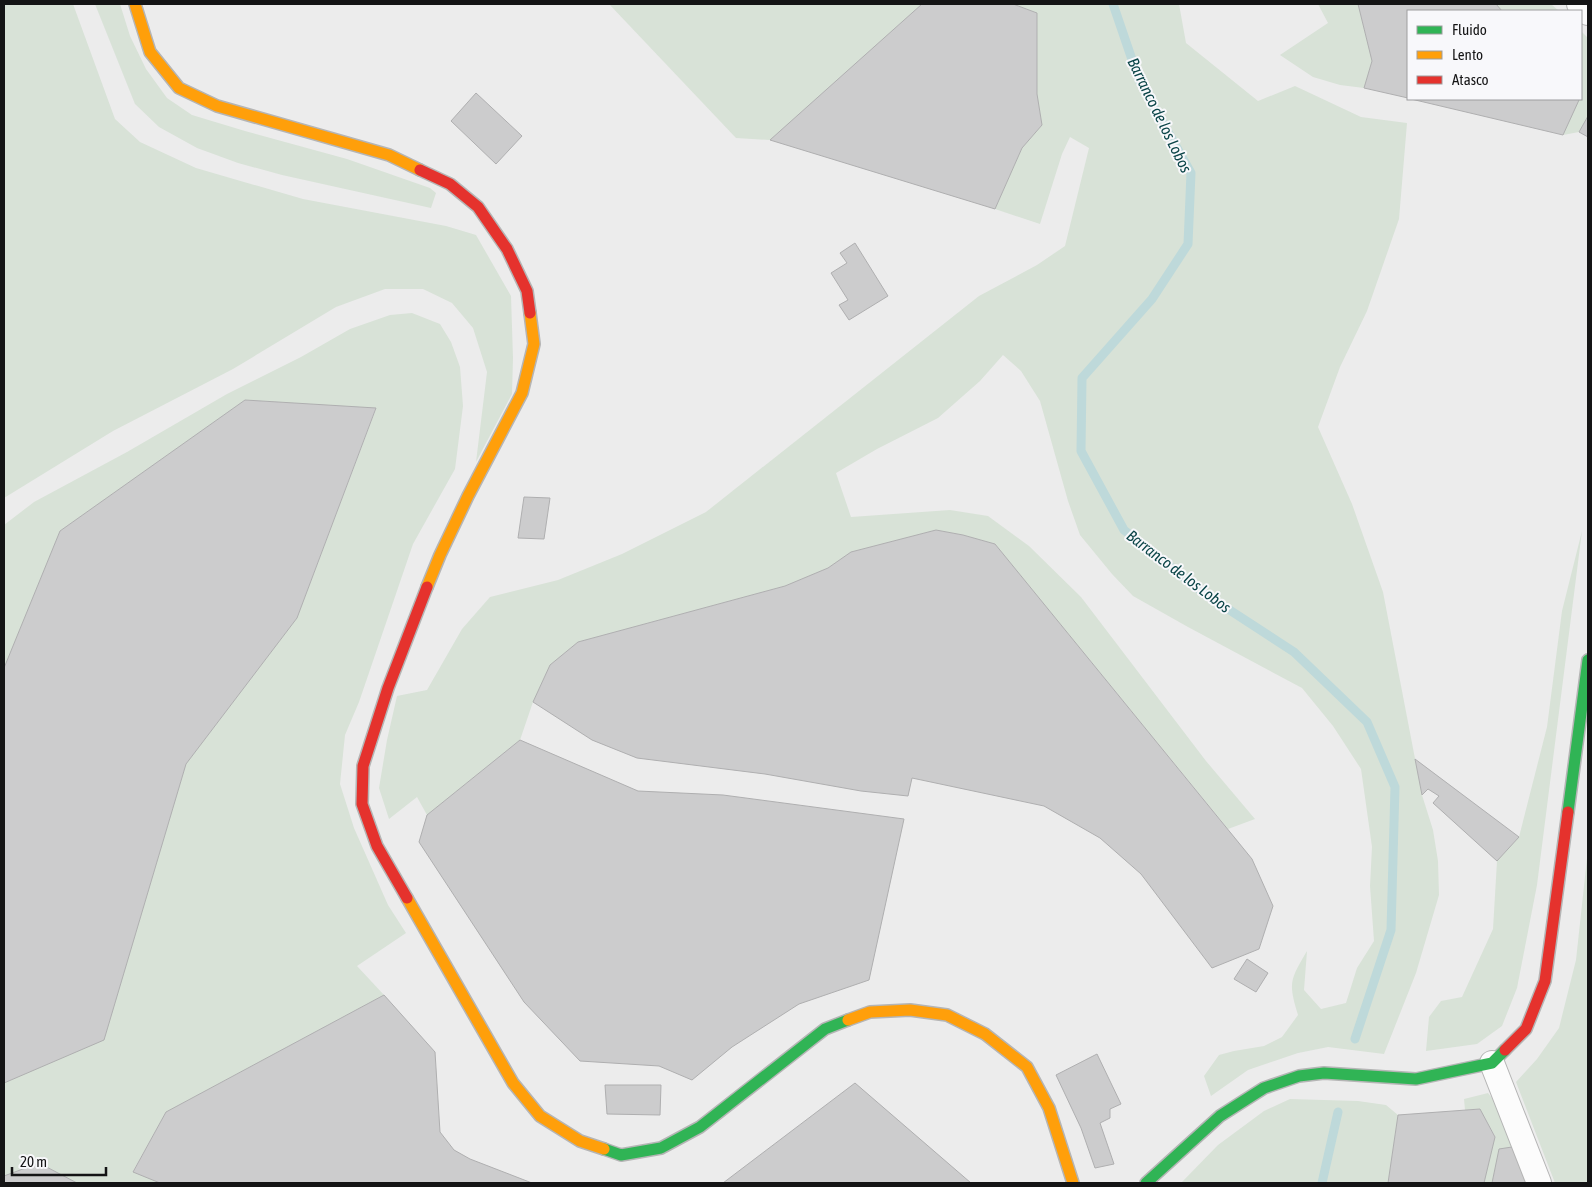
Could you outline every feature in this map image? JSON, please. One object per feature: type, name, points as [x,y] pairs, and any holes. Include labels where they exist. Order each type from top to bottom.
[{"type":"street","points":[[135,4],[150,52],[178,88],[217,106],[389,154],[450,184],[478,207],[508,249],[527,291],[534,344],[522,393],[468,496],[440,555],[395,670],[363,766],[362,804],[377,846],[519,1090],[540,1116],[580,1141],[620,1155],[661,1148],[700,1127],[826,1029],[870,1012],[910,1010],[947,1015],[985,1034],[1027,1067],[1049,1108],[1074,1183]]},
{"type":"street","points":[[1579,4],[1588,13]]},
{"type":"street","points":[[1146,1183],[1220,1116],[1264,1088],[1299,1076],[1324,1073],[1416,1079],[1492,1063],[1526,1029],[1545,981],[1588,660]]},
{"type":"street","points":[[1492,1063],[1539,1183]]},
{"type":"shaded area","points":[[4,4],[73,4],[115,119],[140,142],[196,168],[303,199],[446,226],[476,235],[511,296],[513,358],[512,394],[476,462],[487,372],[473,328],[452,303],[423,289],[385,289],[336,307],[233,369],[113,431],[4,498]]},
{"type":"shaded area","points":[[95,4],[120,4],[130,36],[146,69],[167,98],[192,115],[347,159],[430,188],[436,193],[431,208],[282,175],[238,163],[197,148],[159,127],[135,104]]},
{"type":"shaded area","points":[[609,4],[922,4],[770,140],[736,138]]},
{"type":"shaded area","points":[[1013,4],[1179,4],[1186,43],[1258,101],[1295,86],[1361,117],[1407,123],[1399,219],[1367,311],[1340,367],[1318,427],[1352,504],[1383,592],[1422,795],[1433,830],[1438,861],[1439,895],[1416,973],[1384,1054],[1328,1047],[1298,1053],[1248,1070],[1211,1096],[1204,1076],[1219,1055],[1264,1046],[1282,1037],[1298,1015],[1292,982],[1307,951],[1304,990],[1321,1009],[1346,1003],[1357,968],[1374,941],[1370,886],[1372,847],[1361,769],[1333,726],[1302,688],[1133,596],[1112,574],[1080,535],[1068,501],[1040,401],[1021,371],[1003,355],[980,381],[938,418],[877,449],[836,473],[851,517],[950,510],[988,516],[1029,546],[1081,597],[1206,761],[1255,819],[1228,829],[995,544],[936,530],[851,552],[828,568],[785,586],[578,642],[550,665],[533,702],[520,740],[427,815],[417,797],[389,819],[379,788],[397,696],[427,690],[462,629],[490,597],[558,580],[622,554],[706,512],[979,296],[1037,265],[1065,246],[1089,148],[1070,137],[1062,154],[1040,224],[995,209],[1022,148],[1042,125],[1037,94],[1037,14]]},
{"type":"shaded area","points":[[1318,4],[1358,4],[1372,61],[1364,88],[1340,85],[1313,77],[1280,55],[1328,23]]},
{"type":"shaded area","points":[[1496,4],[1551,4],[1558,10],[1501,10]]},
{"type":"shaded area","points":[[1582,32],[1588,38],[1588,116],[1579,132],[1563,135],[1578,100],[1582,100]]},
{"type":"shaded area","points":[[412,313],[440,324],[451,342],[460,367],[463,406],[455,469],[413,544],[359,702],[345,735],[340,784],[354,828],[388,905],[406,933],[357,966],[384,995],[166,1112],[133,1171],[160,1183],[77,1183],[39,1163],[4,1176],[4,1083],[104,1039],[186,764],[297,618],[376,409],[245,400],[60,531],[4,668],[4,525],[34,502],[127,452],[227,394],[301,357],[350,329],[390,315]]},
{"type":"shaded area","points":[[1582,531],[1537,885],[1517,988],[1502,1026],[1477,1044],[1426,1051],[1429,1017],[1441,1001],[1462,997],[1493,929],[1497,861],[1519,837],[1547,727],[1562,611]]},
{"type":"shaded area","points":[[1588,849],[1588,1183],[1555,1183],[1516,1082],[1537,1059],[1559,1028],[1576,960]]},
{"type":"shaded area","points":[[1488,1093],[1499,1107],[1512,1147],[1499,1150],[1492,1183],[1484,1183],[1495,1136],[1480,1109],[1465,1110],[1464,1099]]},
{"type":"shaded area","points":[[1290,1099],[1358,1101],[1386,1105],[1398,1115],[1388,1183],[1181,1183],[1218,1145],[1264,1111]]},
{"type":"building","points":[[922,4],[1013,4],[1037,13],[1037,94],[1042,125],[1022,148],[995,209],[770,140]]},
{"type":"building","points":[[1358,4],[1496,4],[1501,10],[1407,10],[1407,98],[1364,88],[1372,61]]},
{"type":"building","points":[[476,93],[522,136],[496,164],[451,121]]},
{"type":"building","points":[[1415,100],[1579,100],[1563,135]]},
{"type":"building","points":[[1588,116],[1588,137],[1579,132]]},
{"type":"building","points":[[855,243],[888,296],[849,320],[839,305],[848,300],[831,273],[847,263],[840,253]]},
{"type":"building","points":[[245,400],[376,408],[297,618],[186,764],[104,1040],[4,1083],[4,668],[60,531]]},
{"type":"building","points":[[524,497],[550,498],[544,539],[518,538]]},
{"type":"building","points":[[936,530],[995,544],[1252,859],[1273,906],[1259,949],[1212,968],[1141,874],[1100,838],[1044,806],[912,778],[908,796],[861,791],[765,774],[637,758],[592,740],[533,702],[550,665],[578,642],[785,586],[828,568],[851,552]]},
{"type":"building","points":[[520,740],[638,791],[723,795],[904,819],[869,980],[799,1004],[732,1047],[692,1080],[659,1066],[580,1061],[524,1002],[419,842],[427,815]]},
{"type":"building","points":[[1415,759],[1519,837],[1497,861],[1433,803],[1439,796],[1428,789],[1422,795]]},
{"type":"building","points":[[1247,959],[1268,973],[1256,992],[1234,979]]},
{"type":"building","points":[[384,995],[435,1052],[440,1132],[454,1150],[470,1159],[532,1183],[160,1183],[133,1172],[166,1112]]},
{"type":"building","points":[[1097,1054],[1121,1104],[1110,1109],[1110,1118],[1100,1123],[1114,1164],[1095,1168],[1081,1128],[1056,1075]]},
{"type":"building","points":[[855,1083],[971,1183],[723,1183]]},
{"type":"building","points":[[605,1085],[661,1085],[660,1115],[607,1114]]},
{"type":"building","points":[[1480,1109],[1495,1137],[1484,1183],[1388,1183],[1398,1115]]},
{"type":"building","points":[[1512,1147],[1526,1183],[1492,1183],[1499,1149]]},
{"type":"building","points":[[39,1163],[77,1183],[4,1183],[4,1176]]},
{"type":"waterway","name":"Barranco de los Lobos","points":[[1113,4],[1139,80],[1191,173],[1188,244],[1152,299],[1082,378],[1081,451],[1124,530],[1205,594],[1294,652],[1367,722],[1395,787],[1391,930],[1355,1039]]},
{"type":"waterway","points":[[1322,1183],[1338,1112]]},
{"type":"traffic: fast","points":[[1568,812],[1588,660]]},
{"type":"traffic: fast","points":[[604,1149],[621,1155],[661,1148],[700,1127],[825,1029],[848,1020]]},
{"type":"traffic: fast","points":[[1146,1183],[1220,1116],[1264,1088],[1299,1076],[1324,1073],[1416,1079],[1492,1063],[1505,1050]]},
{"type":"traffic: slow","points":[[135,4],[150,52],[179,88],[217,106],[389,155],[420,170]]},
{"type":"traffic: slow","points":[[427,587],[468,496],[522,393],[534,344],[530,313]]},
{"type":"traffic: slow","points":[[407,898],[513,1083],[540,1116],[580,1141],[604,1149]]},
{"type":"traffic: slow","points":[[848,1020],[870,1012],[910,1010],[947,1015],[985,1034],[1027,1067],[1049,1108],[1073,1183]]},
{"type":"traffic: jam","points":[[420,170],[450,184],[478,207],[507,249],[527,291],[530,313]]},
{"type":"traffic: jam","points":[[407,898],[377,846],[362,804],[363,766],[388,688],[427,587]]},
{"type":"traffic: jam","points":[[1505,1050],[1526,1029],[1545,981],[1568,812]]}]
